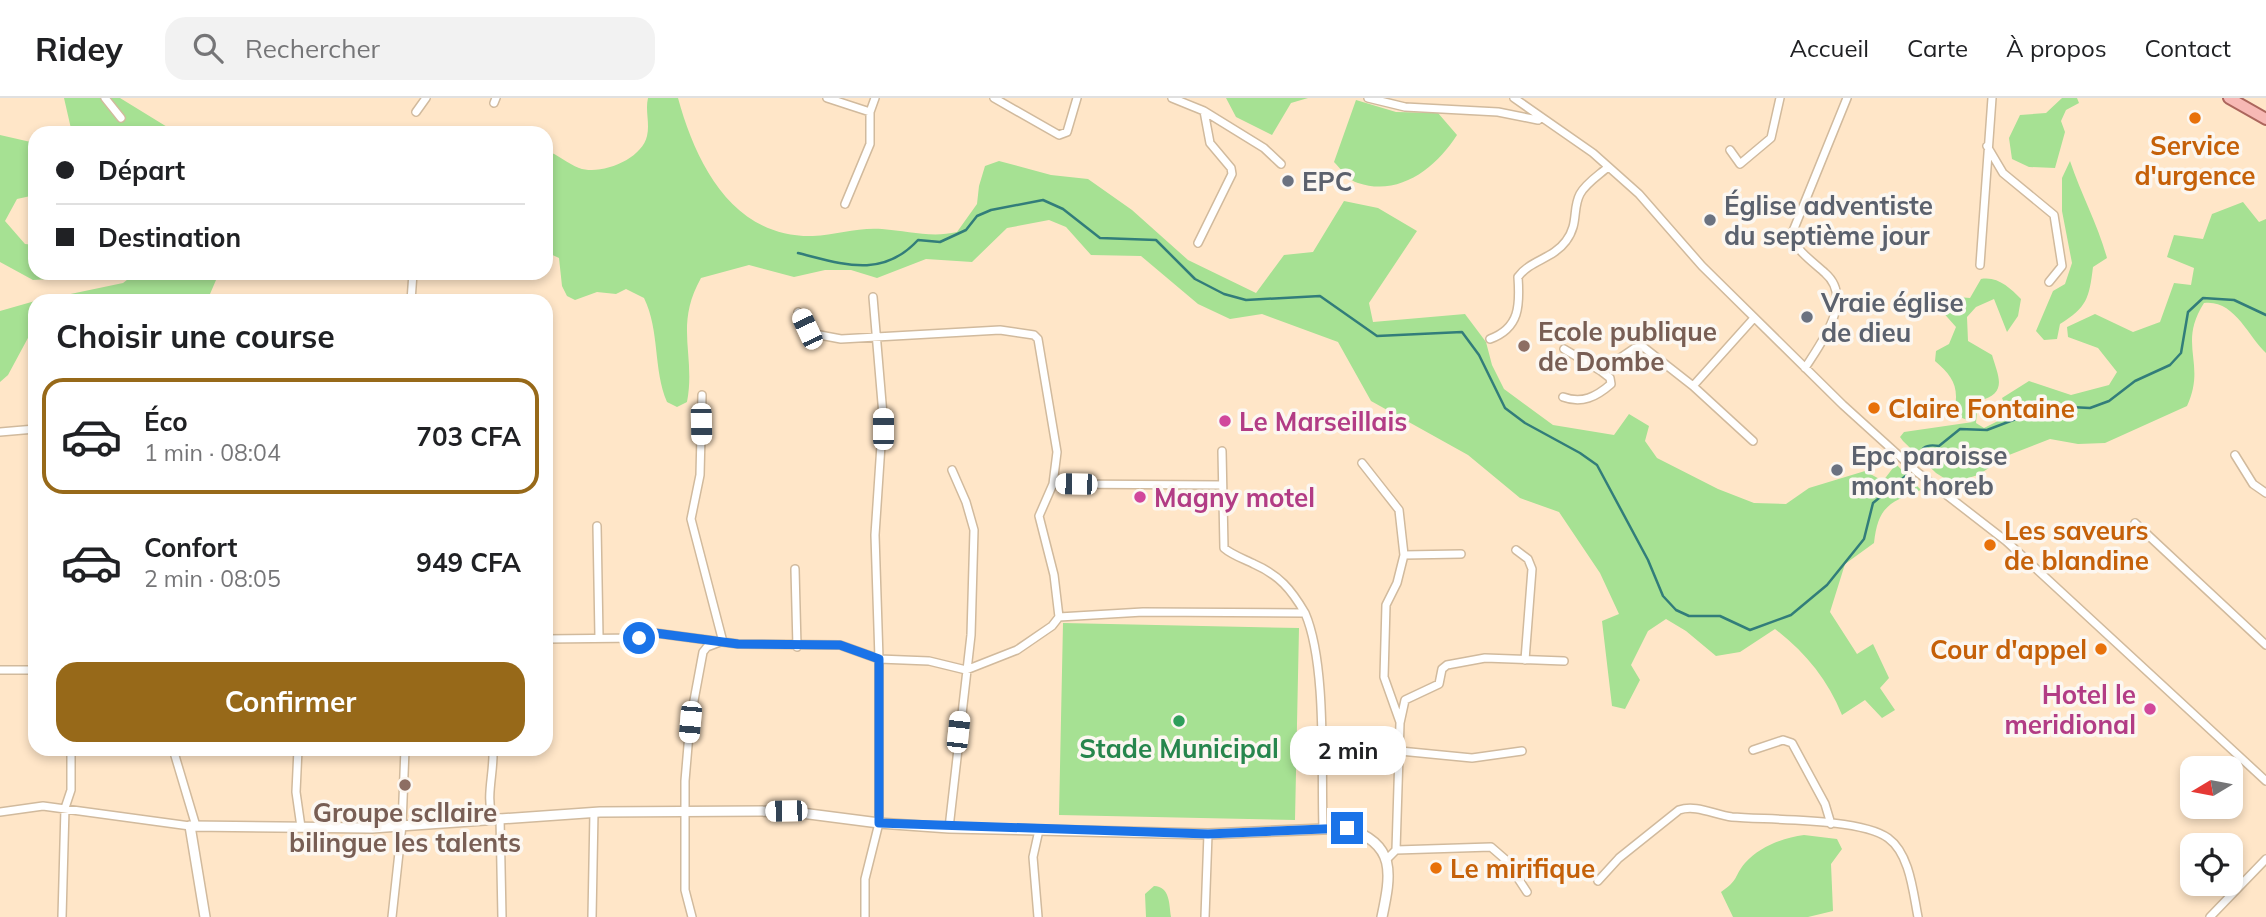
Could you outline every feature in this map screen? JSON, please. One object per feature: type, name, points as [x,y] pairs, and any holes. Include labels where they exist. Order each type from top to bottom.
[{"type":"main road","points":[[2229,98],[2266,119]]},
{"type":"street","points":[[105,98],[121,118]]},
{"type":"street","points":[[416,112],[426,98]]},
{"type":"street","points":[[827,98],[870,112]]},
{"type":"street","points":[[845,204],[870,144],[870,112],[875,98]]},
{"type":"street","points":[[994,98],[1059,135],[1067,132],[1077,98]]},
{"type":"street","points":[[1172,98],[1203,111],[1264,148],[1281,164]]},
{"type":"street","points":[[1368,98],[1405,107],[1498,112],[1542,121]]},
{"type":"street","points":[[1514,98],[1542,121],[1592,153],[1639,194],[1702,266],[1805,368],[1917,472],[2006,541],[2266,781]]},
{"type":"street","points":[[1730,150],[1740,164],[1771,138],[1780,98]]},
{"type":"street","points":[[1805,368],[1832,321],[1837,293],[1830,277],[1805,255],[1791,236],[1847,98]]},
{"type":"street","points":[[1980,265],[1992,98]]},
{"type":"street","points":[[1198,243],[1232,174],[1228,163],[1210,143],[1203,111]]},
{"type":"street","points":[[1987,146],[2003,173],[2054,215],[2062,267],[2049,282]]},
{"type":"street","points":[[1490,339],[1503,334],[1518,315],[1521,303],[1518,277],[1524,269],[1551,257],[1565,243],[1575,227],[1579,195],[1608,167]]},
{"type":"street","points":[[865,917],[865,879],[879,823],[879,659],[875,536],[883,415],[873,297]]},
{"type":"street","points":[[553,639],[639,638],[655,633],[722,641],[848,646],[879,659],[929,661],[966,670],[1017,650],[1052,626],[1059,617],[1053,568],[1039,516],[1053,484],[1057,452],[1045,390],[1040,344],[1034,335],[1000,330],[877,339],[814,335],[807,329],[798,312]]},
{"type":"street","points":[[1693,386],[1754,318]]},
{"type":"street","points":[[1601,371],[1642,346],[1693,386],[1753,441]]},
{"type":"street","points":[[1563,397],[1573,400],[1597,396],[1611,384],[1610,378],[1601,371],[1564,349]]},
{"type":"street","points":[[702,396],[700,475],[691,519],[722,641]]},
{"type":"street","points":[[0,432],[28,430]]},
{"type":"street","points":[[1222,451],[1224,548],[1270,571],[1283,581],[1305,613],[1312,633],[1318,683],[1323,827]]},
{"type":"street","points":[[2235,455],[2253,484],[2266,493]]},
{"type":"street","points":[[1362,463],[1399,510],[1404,555],[1397,583],[1386,605],[1384,666],[1386,686],[1401,723]]},
{"type":"street","points":[[949,828],[971,635],[974,530],[966,502],[952,470]]},
{"type":"street","points":[[1053,484],[1222,485]]},
{"type":"street","points":[[2135,523],[2266,645]]},
{"type":"street","points":[[597,526],[599,637]]},
{"type":"street","points":[[1516,550],[1528,559],[1532,569],[1525,660]]},
{"type":"street","points":[[1404,555],[1461,554]]},
{"type":"street","points":[[795,569],[797,646]]},
{"type":"street","points":[[1059,617],[1143,612],[1305,613]]},
{"type":"street","points":[[692,917],[685,890],[685,781],[690,722],[703,652],[706,647],[722,641]]},
{"type":"street","points":[[1387,859],[1396,850],[1401,723],[1405,700],[1438,684],[1442,669],[1447,665],[1485,658],[1564,661]]},
{"type":"street","points":[[0,670],[28,670]]},
{"type":"street","points":[[1753,750],[1776,741],[1787,740],[1792,743],[1825,804],[1831,824]]},
{"type":"street","points":[[1400,751],[1472,758],[1522,751]]},
{"type":"street","points":[[62,917],[65,808],[71,790],[71,756]]},
{"type":"street","points":[[175,756],[193,826],[205,917]]},
{"type":"street","points":[[298,756],[296,792],[302,827]]},
{"type":"street","points":[[392,917],[402,825],[405,756]]},
{"type":"street","points":[[494,756],[494,768],[487,793],[496,818],[502,917]]},
{"type":"street","points":[[0,812],[43,806],[193,826],[402,825],[594,812],[786,811],[879,823],[949,828],[1208,834],[1347,828],[1367,835],[1376,842],[1387,859],[1389,868],[1382,917]]},
{"type":"street","points":[[1598,881],[1619,858],[1684,808],[1730,817],[1831,824],[1875,832],[1895,844],[1912,885],[1918,917]]},
{"type":"street","points":[[592,917],[594,812]]},
{"type":"street","points":[[1038,917],[1033,857],[1039,830]]},
{"type":"street","points":[[1205,917],[1208,834]]},
{"type":"street","points":[[1396,850],[1491,847],[1506,860],[1527,892]]},
{"type":"street","points":[[2210,917],[2266,859]]},
{"type":"green space","points":[[64,98],[120,98],[166,126],[70,126]]},
{"type":"green space","points":[[648,98],[678,98],[695,148],[722,192],[740,211],[761,225],[785,233],[813,236],[873,229],[929,234],[957,232],[977,204],[985,166],[999,161],[1051,175],[1088,179],[1132,210],[1188,260],[1256,293],[1284,255],[1313,252],[1344,201],[1378,208],[1417,231],[1369,303],[1373,322],[1465,314],[1486,342],[1492,365],[1504,389],[1553,425],[1614,435],[1629,414],[1649,426],[1645,441],[1657,458],[1718,489],[1754,503],[1786,504],[1809,488],[1865,471],[1883,481],[1896,464],[1921,490],[1901,498],[1882,514],[1874,543],[1845,564],[1830,612],[1857,654],[1873,644],[1889,678],[1880,688],[1895,710],[1882,718],[1865,700],[1842,715],[1830,690],[1814,668],[1796,647],[1775,629],[1740,652],[1716,656],[1686,631],[1666,619],[1648,631],[1631,665],[1640,680],[1625,709],[1612,706],[1602,621],[1619,614],[1600,573],[1559,512],[1520,498],[1468,455],[1371,401],[1338,342],[1262,314],[1230,319],[1198,304],[1141,256],[1091,255],[1066,227],[1049,220],[1007,228],[972,262],[926,259],[877,278],[851,270],[825,270],[794,277],[749,265],[701,278],[693,295],[687,326],[687,402],[677,407],[667,402],[663,389],[652,324],[644,298],[626,289],[616,294],[597,292],[575,300],[567,296],[562,286],[559,258],[553,255],[553,153],[588,170],[619,164],[644,144],[648,131]]},
{"type":"green space","points":[[1226,98],[1308,98],[1291,103],[1272,135],[1236,117]]},
{"type":"green space","points":[[2062,98],[2077,98],[2079,103],[2066,110],[2061,121],[2065,132],[2055,168],[2029,167],[2012,159],[2009,138],[2020,115],[2046,113]]},
{"type":"green space","points":[[1356,100],[1396,112],[1438,113],[1457,135],[1427,168],[1402,183],[1373,186],[1355,182],[1334,162]]},
{"type":"green space","points":[[0,135],[28,141],[28,197],[17,199],[5,221],[28,244],[28,277],[0,262]]},
{"type":"green space","points":[[2070,161],[2107,258],[2093,267],[2085,301],[2060,324],[2057,339],[2044,340],[2036,331],[2053,291],[2065,284],[2072,263],[2062,211],[2062,178]]},
{"type":"green space","points":[[2243,202],[2259,222],[2266,219],[2266,353],[2232,313],[2215,303],[2204,303],[2193,331],[2194,378],[2187,406],[2105,443],[2078,444],[2050,439],[2009,455],[1978,475],[1952,483],[1936,473],[1900,437],[1904,432],[1973,422],[1962,418],[1955,407],[1955,386],[1935,361],[1936,351],[1949,344],[1956,327],[1940,309],[1945,296],[1970,298],[1981,279],[1993,279],[2021,299],[2018,316],[2007,332],[1994,299],[1976,307],[1967,317],[1968,341],[1992,355],[1999,378],[1994,394],[1978,401],[1976,423],[1984,428],[1998,421],[2007,410],[2002,398],[2029,381],[2071,395],[2109,385],[2117,372],[2098,348],[2068,337],[2067,327],[2095,314],[2133,332],[2160,322],[2174,283],[2191,285],[2194,268],[2167,257],[2174,235],[2203,239],[2212,214]]},
{"type":"green space","points":[[127,280],[216,280],[210,294],[70,294]]},
{"type":"green space","points":[[28,303],[28,338],[8,375],[0,382],[0,311]]},
{"type":"green space","name":"Stade Municipal","points":[[1063,623],[1299,628],[1295,820],[1059,815]]},
{"type":"green space","points":[[1804,835],[1837,839],[1842,849],[1831,864],[1833,911],[1808,917],[1733,917],[1721,892],[1734,881],[1745,863],[1772,844]]},
{"type":"green space","points":[[1154,886],[1166,893],[1171,917],[1146,917],[1145,894]]},
{"type":"waterway","points":[[798,253],[846,264],[876,264],[890,260],[918,240],[940,242],[966,230],[977,216],[991,210],[1043,200],[1063,209],[1100,238],[1156,240],[1195,279],[1224,294],[1246,300],[1320,296],[1377,336],[1462,332],[1479,355],[1505,408],[1525,423],[1597,465],[1648,560],[1663,596],[1676,610],[1689,616],[1720,616],[1750,630],[1791,615],[1827,585],[1864,539],[1873,503],[1908,474]]},
{"type":"waterway","points":[[1915,465],[1923,449],[1939,446],[1960,429],[1987,430],[2050,406],[2090,408],[2109,401],[2135,381],[2170,365],[2181,353],[2188,312],[2203,298],[2234,300],[2266,315]]},
{"type":"place","name":"Service d'urgence","points":[[2195,118]]},
{"type":"place","name":"EPC","points":[[1288,181]]},
{"type":"place","name":"Église adventiste du septième jour","points":[[1710,220]]},
{"type":"place","name":"Vraie église de dieu","points":[[1807,317]]},
{"type":"place","name":"Ecole publique de Dombe","points":[[1524,346]]},
{"type":"place","name":"Claire Fontaine","points":[[1874,408]]},
{"type":"place","name":"Le Marseillais","points":[[1225,421]]},
{"type":"place","name":"Epc paroisse mont horeb","points":[[1837,470]]},
{"type":"place","name":"Magny motel","points":[[1140,497]]},
{"type":"place","name":"Les saveurs de blandine","points":[[1990,545]]},
{"type":"place","name":"Cour d'appel","points":[[2101,649]]},
{"type":"place","name":"Hotel le meridional","points":[[2150,709]]},
{"type":"place","name":"Stade Municipal","points":[[1179,721]]},
{"type":"place","name":"Groupe scllaire bilingue les talents","points":[[405,785]]},
{"type":"place","name":"Le mirifique","points":[[1436,868]]},
{"type":"route","points":[[639,638],[655,633],[676,638],[738,644],[840,645],[879,659],[879,823],[949,828],[1208,834],[1347,828]]}]
